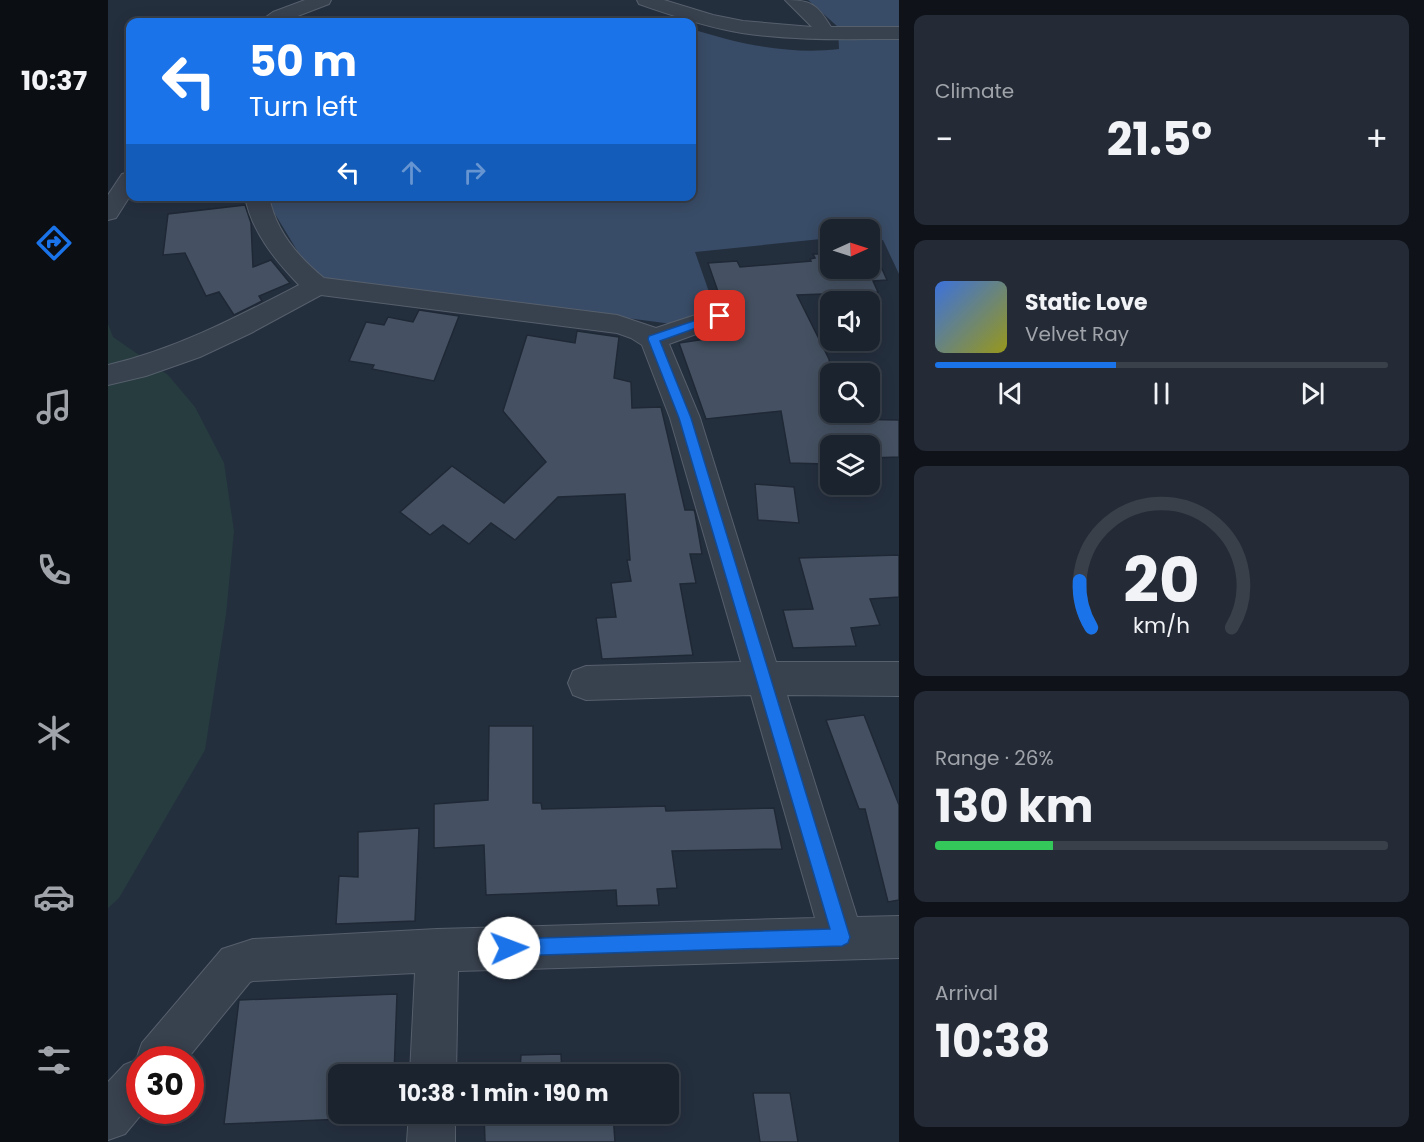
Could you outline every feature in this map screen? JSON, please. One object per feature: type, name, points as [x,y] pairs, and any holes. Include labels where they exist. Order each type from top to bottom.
[{"type":"street","points":[[285,18],[322,0]]},
{"type":"street","points":[[646,0],[700,18],[742,27],[788,32],[899,33]]},
{"type":"street","points":[[794,0],[831,33]]},
{"type":"street","points":[[108,213],[126,185]]},
{"type":"street","points":[[258,201],[267,227],[291,260],[317,286]]},
{"type":"street","points":[[108,375],[167,360],[214,340],[317,286],[617,324],[641,331],[653,339],[685,418],[842,937]]},
{"type":"street","points":[[653,339],[720,316]]},
{"type":"street","points":[[585,683],[764,678],[899,679]]},
{"type":"street","points":[[169,1046],[237,964],[253,960],[437,950],[899,937]]},
{"type":"street","points":[[433,1064],[437,950]]},
{"type":"street","points":[[108,1117],[126,1097]]},
{"type":"street","points":[[431,1142],[432,1124]]},
{"type":"green space","points":[[108,324],[113,337],[168,375],[195,407],[224,463],[234,531],[226,614],[205,750],[119,898],[108,908]]},
{"type":"water","points":[[808,0],[899,0],[899,274],[883,240],[880,240],[880,219],[820,219],[820,239],[695,252],[715,309],[672,324],[319,277],[298,252],[269,204],[269,201],[696,201],[696,30],[765,47],[802,51],[839,49],[838,27]]},
{"type":"building","points":[[245,205],[251,223],[253,267],[271,260],[290,283],[259,296],[262,301],[234,315],[219,292],[206,296],[185,253],[163,255],[168,214]]},
{"type":"building","points":[[813,254],[820,254],[820,279],[880,279],[880,264],[887,280],[873,281],[878,291],[820,291],[820,294],[797,295],[820,341],[820,351],[825,351],[830,363],[820,363],[820,423],[880,423],[880,420],[899,420],[899,457],[880,458],[880,435],[820,435],[820,464],[790,463],[781,411],[706,419],[679,343],[733,335],[730,324],[735,315],[731,309],[723,306],[708,263],[737,261],[740,267],[811,261],[810,259],[815,258]]},
{"type":"building","points":[[419,310],[459,316],[434,381],[372,369],[374,365],[349,361],[366,322],[384,325],[388,317],[413,322]]},
{"type":"building","points":[[577,331],[619,337],[614,378],[631,382],[632,408],[661,407],[685,510],[694,510],[702,554],[690,554],[696,583],[680,584],[693,655],[602,659],[596,618],[616,617],[611,583],[631,581],[627,560],[630,560],[625,494],[558,497],[515,540],[491,523],[469,544],[443,525],[430,535],[400,512],[452,466],[504,503],[546,462],[503,411],[527,335],[575,343]]},
{"type":"building","points":[[755,484],[794,487],[799,523],[758,520]]},
{"type":"building","points":[[899,555],[899,597],[870,599],[880,625],[851,628],[856,646],[793,648],[783,610],[813,609],[799,558]]},
{"type":"building","points":[[864,715],[899,805],[899,900],[888,902],[865,809],[859,809],[826,720]]},
{"type":"building","points":[[489,726],[533,726],[533,803],[541,803],[542,809],[665,806],[666,811],[774,808],[782,849],[672,851],[677,888],[657,889],[659,905],[617,906],[616,890],[486,895],[484,845],[434,848],[434,804],[488,800]]},
{"type":"building","points":[[419,828],[415,921],[336,924],[339,876],[358,877],[358,832]]},
{"type":"building","points":[[397,994],[394,1064],[328,1064],[328,1120],[224,1124],[239,1000]]},
{"type":"building","points":[[561,1054],[562,1064],[520,1064],[521,1055]]},
{"type":"building","points":[[753,1093],[790,1093],[798,1142],[760,1142]]},
{"type":"building","points":[[484,1124],[614,1124],[615,1142],[485,1142]]},
{"type":"route","points":[[509,948],[842,937],[685,418],[653,339],[720,316]]}]
